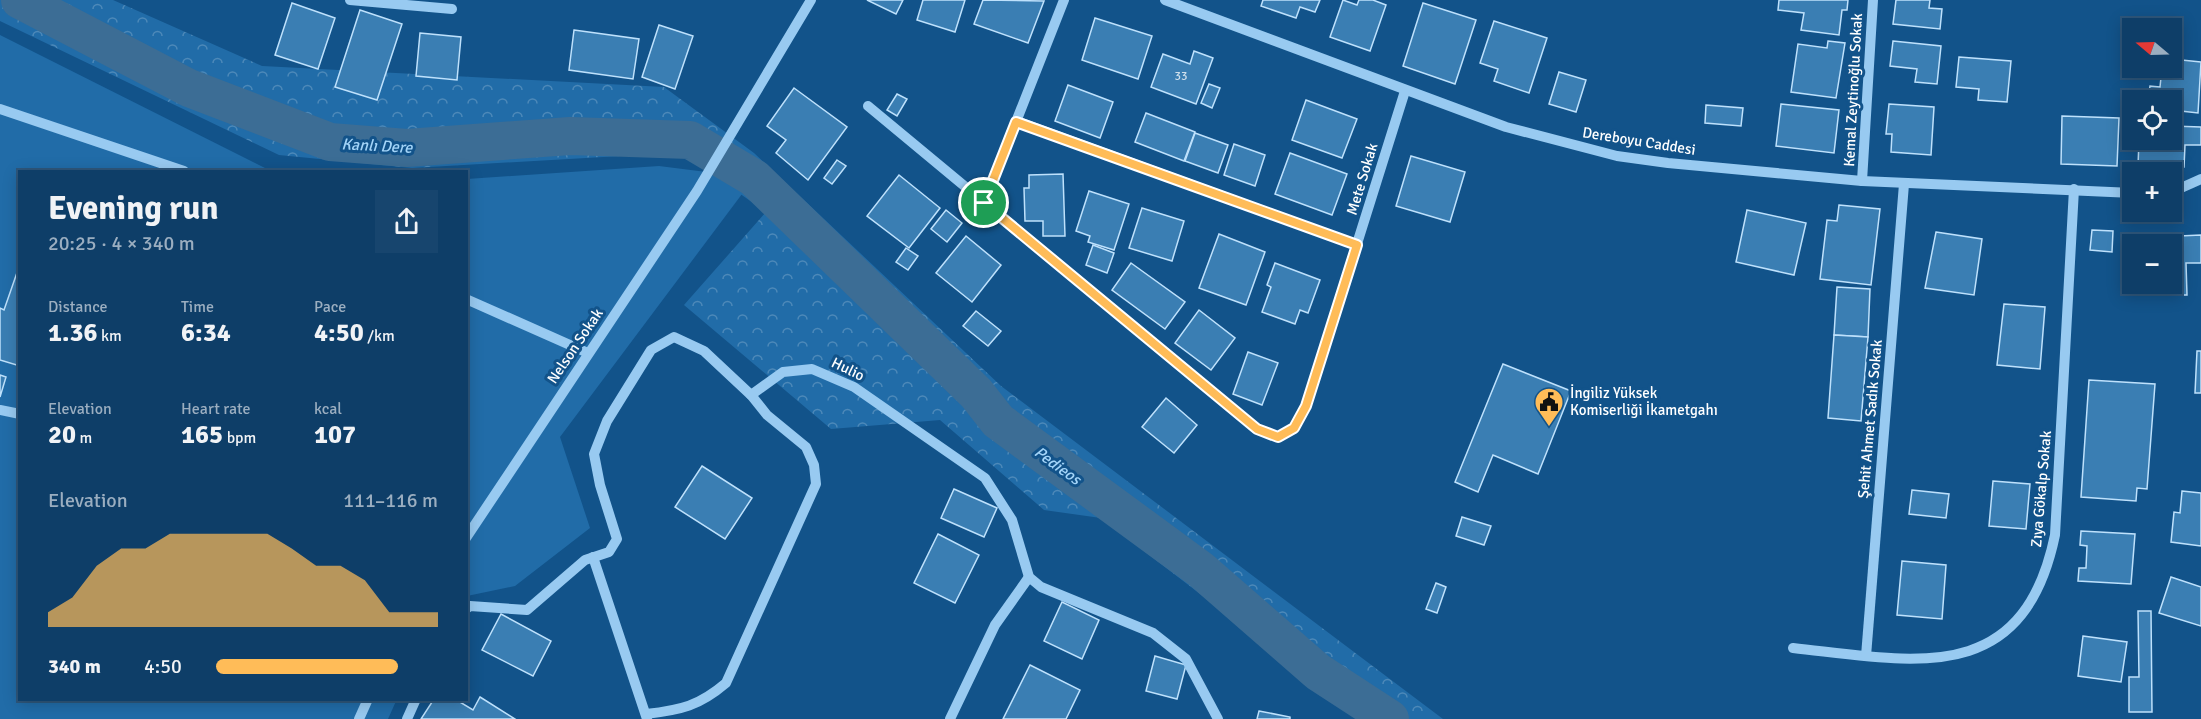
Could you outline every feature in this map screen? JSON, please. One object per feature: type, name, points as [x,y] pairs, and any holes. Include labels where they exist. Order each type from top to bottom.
[{"type":"street","points":[[350,0],[452,9]]},
{"type":"street","name":"Nelson Sokak","points":[[468,535],[710,171],[734,133],[780,48],[811,0]]},
{"type":"street","points":[[868,106],[984,203],[1064,0]]},
{"type":"street","name":"Dereboyu Caddesi","points":[[1165,0],[1506,127],[1617,156],[1862,181],[2122,192]]},
{"type":"street","name":"Kemal Zeytinoğlu Sokak","points":[[1862,181],[1873,0]]},
{"type":"street","name":"Mete Sokak","points":[[984,203],[1257,429],[1278,437],[1294,428],[1306,406],[1405,91]]},
{"type":"street","points":[[0,109],[181,170]]},
{"type":"street","points":[[1016,122],[1357,245]]},
{"type":"street","points":[[2182,188],[2201,179]]},
{"type":"street","name":"Şehit Ahmet Sadık Sokak","points":[[1866,656],[1904,184]]},
{"type":"street","name":"Zıya Gökalp Sokak","points":[[1793,648],[1923,660],[1967,652],[1989,642],[2009,626],[2039,590],[2048,569],[2055,535],[2074,189]]},
{"type":"street","points":[[468,300],[588,353]]},
{"type":"street","points":[[468,608],[527,610],[585,560],[593,557],[609,552],[617,539],[600,484],[594,454],[607,421],[651,350],[674,337],[704,351],[751,395],[767,415],[806,447],[814,465],[816,484],[726,683],[706,700],[678,711],[647,716],[593,557]]},
{"type":"street","name":"Hulio","points":[[751,395],[783,372],[812,369],[854,387],[985,478],[1011,520],[1029,577]]},
{"type":"street","points":[[0,410],[18,414]]},
{"type":"street","points":[[950,719],[995,625],[1029,577],[1041,587],[1153,633],[1186,659],[1218,719]]},
{"type":"street","points":[[358,719],[367,701]]},
{"type":"street","points":[[406,719],[415,701]]},
{"type":"green space","points":[[0,0],[113,0],[262,66],[664,87],[754,153],[1001,386],[1443,719],[1373,719],[1280,655],[1101,518],[1044,510],[940,420],[831,429],[684,305],[766,212],[686,156],[655,154],[412,168],[279,155],[0,21]]},
{"type":"green space","points":[[0,35],[269,170],[18,170],[18,701],[396,701],[388,719],[0,719]]},
{"type":"green space","points":[[659,166],[754,178],[560,437],[590,528],[515,586],[468,596],[468,179]]},
{"type":"building","points":[[867,0],[903,0],[896,14]]},
{"type":"building","points":[[923,0],[965,0],[955,32],[917,20]]},
{"type":"building","points":[[983,0],[1044,1],[1028,43],[974,24]]},
{"type":"building","points":[[1263,0],[1320,0],[1315,12],[1300,7],[1296,18],[1261,6]]},
{"type":"building","points":[[1343,0],[1357,5],[1359,0],[1373,0],[1386,5],[1370,51],[1330,37]]},
{"type":"building","points":[[1779,0],[1848,0],[1847,10],[1842,10],[1839,35],[1801,30],[1804,13],[1778,10]]},
{"type":"building","points":[[1896,0],[1930,0],[1929,8],[1942,9],[1940,29],[1893,24]]},
{"type":"building","points":[[292,3],[335,18],[318,69],[275,55]]},
{"type":"building","points":[[1423,3],[1476,20],[1455,84],[1403,66]]},
{"type":"building","points":[[360,10],[402,24],[377,100],[335,87]]},
{"type":"building","points":[[1095,18],[1152,36],[1138,79],[1082,60]]},
{"type":"building","points":[[1494,21],[1547,38],[1529,93],[1494,81],[1498,69],[1480,63]]},
{"type":"building","points":[[659,25],[693,36],[675,89],[642,77]]},
{"type":"building","points":[[574,30],[639,39],[633,79],[569,70]]},
{"type":"building","points":[[420,33],[461,37],[457,80],[416,76]]},
{"type":"building","points":[[1828,41],[1845,43],[1836,98],[1791,92],[1798,44],[1827,48]]},
{"type":"building","points":[[1893,41],[1941,46],[1937,84],[1915,82],[1917,69],[1890,66]]},
{"type":"building","points":[[1194,51],[1213,58],[1196,104],[1151,87],[1163,54],[1190,64]]},
{"type":"building","points":[[1959,57],[2011,61],[2007,102],[1978,100],[1979,89],[1956,87]]},
{"type":"building","points":[[2182,60],[2201,62],[2198,113],[2182,111],[2182,90],[2149,90],[2150,86],[2160,87],[2161,78],[2182,78]]},
{"type":"building","points":[[1559,72],[1586,80],[1576,112],[1549,104]]},
{"type":"building","points":[[1209,84],[1220,88],[1212,108],[1201,103]]},
{"type":"building","points":[[1068,85],[1113,102],[1100,138],[1055,121]]},
{"type":"building","points":[[794,88],[847,127],[808,180],[776,153],[786,140],[767,126]]},
{"type":"building","points":[[897,94],[907,99],[897,116],[887,110]]},
{"type":"building","points":[[1306,100],[1357,119],[1342,158],[1292,140]]},
{"type":"building","points":[[1781,104],[1839,110],[1834,153],[1776,146]]},
{"type":"building","points":[[1889,104],[1934,107],[1931,155],[1891,152],[1892,134],[1886,134]]},
{"type":"building","points":[[1706,105],[1743,108],[1741,126],[1705,123]]},
{"type":"building","points":[[1146,113],[1195,132],[1184,161],[1135,142]]},
{"type":"building","points":[[2062,116],[2119,118],[2117,166],[2061,164]]},
{"type":"building","points":[[2182,126],[2201,127],[2201,145],[2185,145],[2184,167],[2182,167],[2182,162],[2138,162],[2139,150],[2182,150]]},
{"type":"building","points":[[1195,133],[1228,145],[1218,173],[1185,161]]},
{"type":"building","points":[[1234,144],[1265,155],[1255,186],[1224,175]]},
{"type":"building","points":[[1290,153],[1347,174],[1332,215],[1275,194]]},
{"type":"building","points":[[1411,156],[1465,172],[1450,222],[1396,206]]},
{"type":"building","points":[[837,160],[846,166],[832,184],[824,178]]},
{"type":"building","points":[[1063,174],[1065,236],[1043,236],[1043,221],[1025,221],[1024,188],[1029,188],[1029,175]]},
{"type":"building","points":[[899,175],[940,208],[909,248],[867,216]]},
{"type":"building","points":[[1089,191],[1129,204],[1114,250],[1088,242],[1090,236],[1076,231]]},
{"type":"building","points":[[1839,205],[1880,209],[1871,285],[1820,279],[1827,220],[1837,221]]},
{"type":"building","points":[[1142,208],[1184,221],[1172,261],[1129,248]]},
{"type":"building","points":[[946,210],[962,223],[947,242],[931,229]]},
{"type":"building","points":[[1747,210],[1806,223],[1794,275],[1736,262]]},
{"type":"building","points":[[2092,230],[2113,231],[2112,252],[2090,250]]},
{"type":"building","points":[[1936,232],[1982,239],[1974,295],[1925,288]]},
{"type":"building","points":[[1219,234],[1265,252],[1246,305],[1199,288]]},
{"type":"building","points":[[2201,235],[2201,263],[2186,263],[2187,295],[2159,295],[2182,294],[2182,236]]},
{"type":"building","points":[[966,236],[1001,265],[972,302],[936,273]]},
{"type":"building","points":[[1093,245],[1114,253],[1107,273],[1086,265]]},
{"type":"building","points":[[906,248],[918,256],[908,270],[896,262]]},
{"type":"building","points":[[1131,263],[1185,302],[1165,329],[1112,290]]},
{"type":"building","points":[[1275,263],[1320,280],[1308,313],[1300,310],[1295,324],[1262,312],[1271,287],[1267,285]]},
{"type":"building","points":[[18,270],[18,365],[0,360],[0,308],[4,310]]},
{"type":"building","points":[[1837,287],[1870,289],[1868,337],[1834,335]]},
{"type":"building","points":[[2004,304],[2045,307],[2040,369],[1997,365]]},
{"type":"building","points":[[1199,310],[1235,338],[1211,370],[1175,343]]},
{"type":"building","points":[[976,311],[1001,331],[988,346],[963,326]]},
{"type":"building","points":[[1834,335],[1868,337],[1861,421],[1828,418]]},
{"type":"building","points":[[2197,351],[2201,351],[2201,393],[2195,393]]},
{"type":"building","points":[[1248,352],[1278,363],[1262,405],[1233,394]]},
{"type":"building","points":[[1503,364],[1571,391],[1538,474],[1493,455],[1478,492],[1455,482]]},
{"type":"building","points":[[0,375],[6,377],[0,397]]},
{"type":"building","points":[[2089,380],[2155,384],[2147,489],[2137,488],[2136,501],[2081,497]]},
{"type":"building","points":[[1166,398],[1197,425],[1174,453],[1142,427]]},
{"type":"building","points":[[702,466],[752,498],[725,539],[675,507]]},
{"type":"building","points":[[1993,481],[2030,484],[2026,529],[1989,526]]},
{"type":"building","points":[[954,489],[997,508],[984,537],[941,518]]},
{"type":"building","points":[[1912,490],[1949,494],[1946,518],[1909,514]]},
{"type":"building","points":[[2182,491],[2201,493],[2201,546],[2171,542],[2174,512],[2180,513]]},
{"type":"building","points":[[1462,517],[1491,526],[1484,545],[1456,536]]},
{"type":"building","points":[[2081,531],[2135,534],[2131,584],[2078,581],[2079,568],[2086,568],[2087,546],[2080,545]]},
{"type":"building","points":[[938,534],[979,555],[955,603],[914,583]]},
{"type":"building","points":[[1902,561],[1946,565],[1942,619],[1897,615]]},
{"type":"building","points":[[2171,577],[2201,587],[2201,626],[2159,613]]},
{"type":"building","points":[[1436,583],[1446,587],[1437,613],[1426,609]]},
{"type":"building","points":[[1062,602],[1099,620],[1082,659],[1044,641]]},
{"type":"building","points":[[2138,611],[2151,611],[2152,712],[2129,712],[2129,677],[2139,677]]},
{"type":"building","points":[[501,614],[551,641],[533,676],[482,650]]},
{"type":"building","points":[[2083,636],[2127,642],[2121,682],[2078,676]]},
{"type":"building","points":[[1155,656],[1186,665],[1177,699],[1146,691]]},
{"type":"building","points":[[1030,665],[1080,690],[1066,719],[1003,719]]},
{"type":"building","points":[[480,697],[515,719],[421,719],[433,701],[458,701],[473,710]]},
{"type":"building","points":[[1259,711],[1290,717],[1290,719],[1257,719]]},
{"type":"waterway","name":"Pedieos","points":[[20,0],[189,88],[330,142],[407,148],[570,136],[690,140],[754,178],[976,393],[998,421],[1201,570],[1318,672],[1390,719]]},
{"type":"place","name":"İngiliz Yüksek Komiserliği İkametgahı","points":[[1549,428]]},
{"type":"route","points":[[1016,122],[1357,245],[1306,406],[1294,428],[1278,437],[1257,429],[984,203],[1016,122]]},
{"type":"water label","name":"Kanlı Dere","points":[[377,145]]}]
